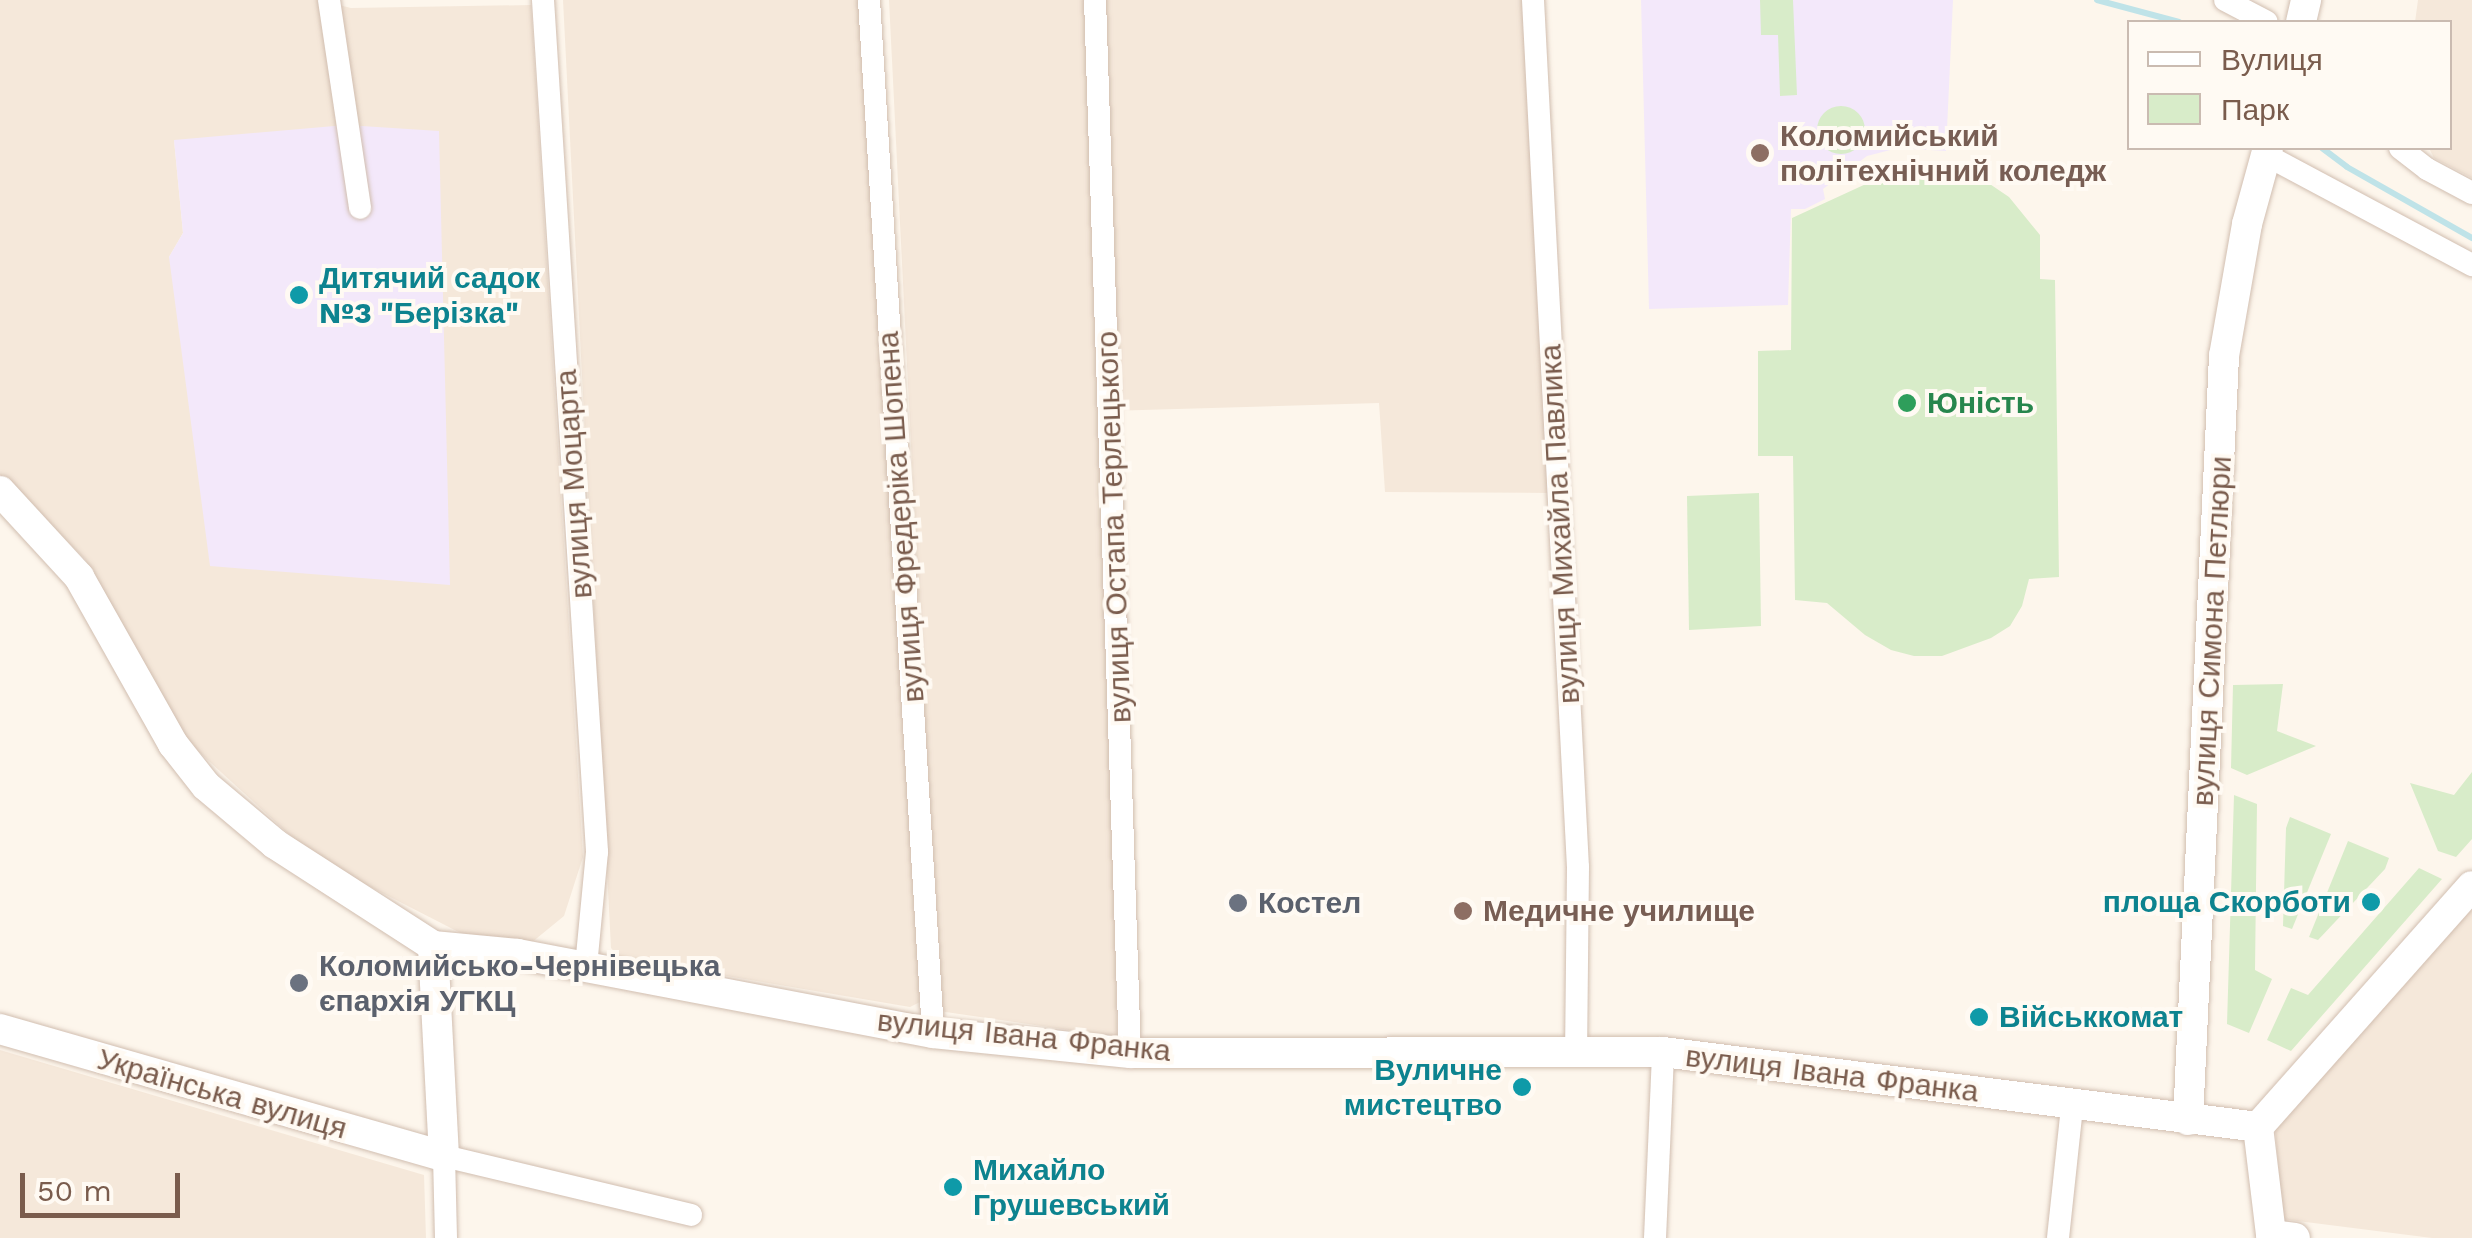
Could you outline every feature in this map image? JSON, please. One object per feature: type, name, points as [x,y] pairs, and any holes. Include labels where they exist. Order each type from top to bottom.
[{"type":"street","points":[[329,0],[360,208]]},
{"type":"street","name":"вулиця Моцарта","points":[[544,0],[597,852],[586,967]]},
{"type":"street","name":"вулиця Фредеріка Шопена","points":[[870,0],[933,1033]]},
{"type":"street","name":"вулиця Остапа Терлецького","points":[[1095,0],[1130,1053]]},
{"type":"street","name":"вулиця Михайла Павлика","points":[[1532,0],[1578,867],[1576,1049]]},
{"type":"street","points":[[2225,0],[2263,20]]},
{"type":"street","points":[[2402,150],[2426,169],[2472,193]]},
{"type":"street","points":[[2267,152],[2472,265]]},
{"type":"street","name":"вулиця Симона Петлюри","points":[[2188,1120],[2224,356],[2247,224],[2267,152]]},
{"type":"street","name":"вулиця Івана Франка","points":[[0,491],[79,578],[173,744],[206,786],[275,844],[432,946],[518,954],[933,1033],[1130,1053],[1576,1049],[1663,1052],[2258,1127]]},
{"type":"street","points":[[2283,1236],[2258,1127],[2472,886]]},
{"type":"street","points":[[432,946],[446,1238]]},
{"type":"street","name":"Українська вулиця","points":[[0,1029],[199,1090],[444,1156]]},
{"type":"street","points":[[1656,1238],[1663,1052]]},
{"type":"street","points":[[2058,1238],[2072,1106]]},
{"type":"street","points":[[444,1156],[691,1215]]},
{"type":"shaded area","points":[[0,0],[318,0],[351,8],[531,5],[583,857],[564,916],[531,943],[484,945],[316,859],[187,741],[85,559],[0,476]],"holes":[[[174,140],[449,585],[169,257],[183,233]]]},
{"type":"shaded area","points":[[563,0],[860,0],[920,1002],[910,1007],[620,958],[611,948]]},
{"type":"shaded area","points":[[889,0],[1522,0],[1548,493],[1385,492],[1379,403],[1108,411],[1117,1037],[939,1011]]},
{"type":"shaded area","name":"Коломийський політехнічний коледж","points":[[1641,0],[1953,0],[1946,151],[1898,148],[1867,156],[1823,189],[1825,199],[1805,209],[1791,209],[1788,305],[1649,309]]},
{"type":"shaded area","points":[[2418,0],[2472,0],[2472,178],[2434,158],[2430,150],[2452,150],[2452,20],[2415,20]]},
{"type":"shaded area","points":[[346,125],[439,131],[450,585],[210,566],[169,257],[183,233],[174,140]]},
{"type":"shaded area","points":[[2472,904],[2472,1238],[2432,1238],[2283,1219],[2275,1128]]},
{"type":"shaded area","points":[[0,1050],[424,1175],[426,1238],[0,1238]]},
{"type":"green space","points":[[1760,0],[1793,0],[1797,95],[1780,96],[1778,35],[1761,35]]},
{"type":"green space","points":[[1841,106],[1858,113],[1865,130],[1858,147],[1841,154],[1824,147],[1817,130],[1824,113]]},
{"type":"green space","name":"Юність","points":[[1937,166],[1975,174],[2009,197],[2040,235],[2040,279],[2055,280],[2059,577],[2029,579],[2022,606],[2010,626],[1991,638],[1942,656],[1914,656],[1891,650],[1865,635],[1827,603],[1795,600],[1793,456],[1758,456],[1758,351],[1791,350],[1792,218],[1892,172]]},
{"type":"green space","points":[[1759,493],[1761,626],[1689,630],[1687,496]]},
{"type":"green space","points":[[2283,684],[2277,731],[2316,746],[2247,775],[2231,768],[2233,685]]},
{"type":"green space","points":[[2472,772],[2472,839],[2456,857],[2438,851],[2410,783],[2454,795]]},
{"type":"green space","points":[[2234,795],[2257,804],[2255,970],[2272,979],[2249,1033],[2227,1024]]},
{"type":"green space","points":[[2290,817],[2331,834],[2292,929],[2283,926],[2286,828]]},
{"type":"green space","points":[[2348,841],[2389,858],[2385,869],[2318,940],[2309,937]]},
{"type":"green space","points":[[2419,868],[2442,879],[2291,1051],[2267,1040],[2291,988],[2308,995]]},
{"type":"waterway","points":[[2097,0],[2172,20]]},
{"type":"waterway","points":[[2325,150],[2347,167],[2472,238]]},
{"type":"place","name":"Коломийський політехнічний коледж","points":[[1760,153]]},
{"type":"place","name":"Дитячий садок №3 \"Берізка\"","points":[[299,295]]},
{"type":"place","name":"Юність","points":[[1907,403]]},
{"type":"place","name":"площа Скорботи","points":[[2371,902]]},
{"type":"place","name":"Костел","points":[[1238,903]]},
{"type":"place","name":"Медичне училище","points":[[1463,911]]},
{"type":"place","name":"Коломийсько-Чернівецька єпархія УГКЦ","points":[[299,983]]},
{"type":"place","name":"Військкомат","points":[[1979,1017]]},
{"type":"place","name":"Вуличне мистецтво","points":[[1522,1087]]},
{"type":"place","name":"Михайло Грушевський","points":[[953,1187]]}]
